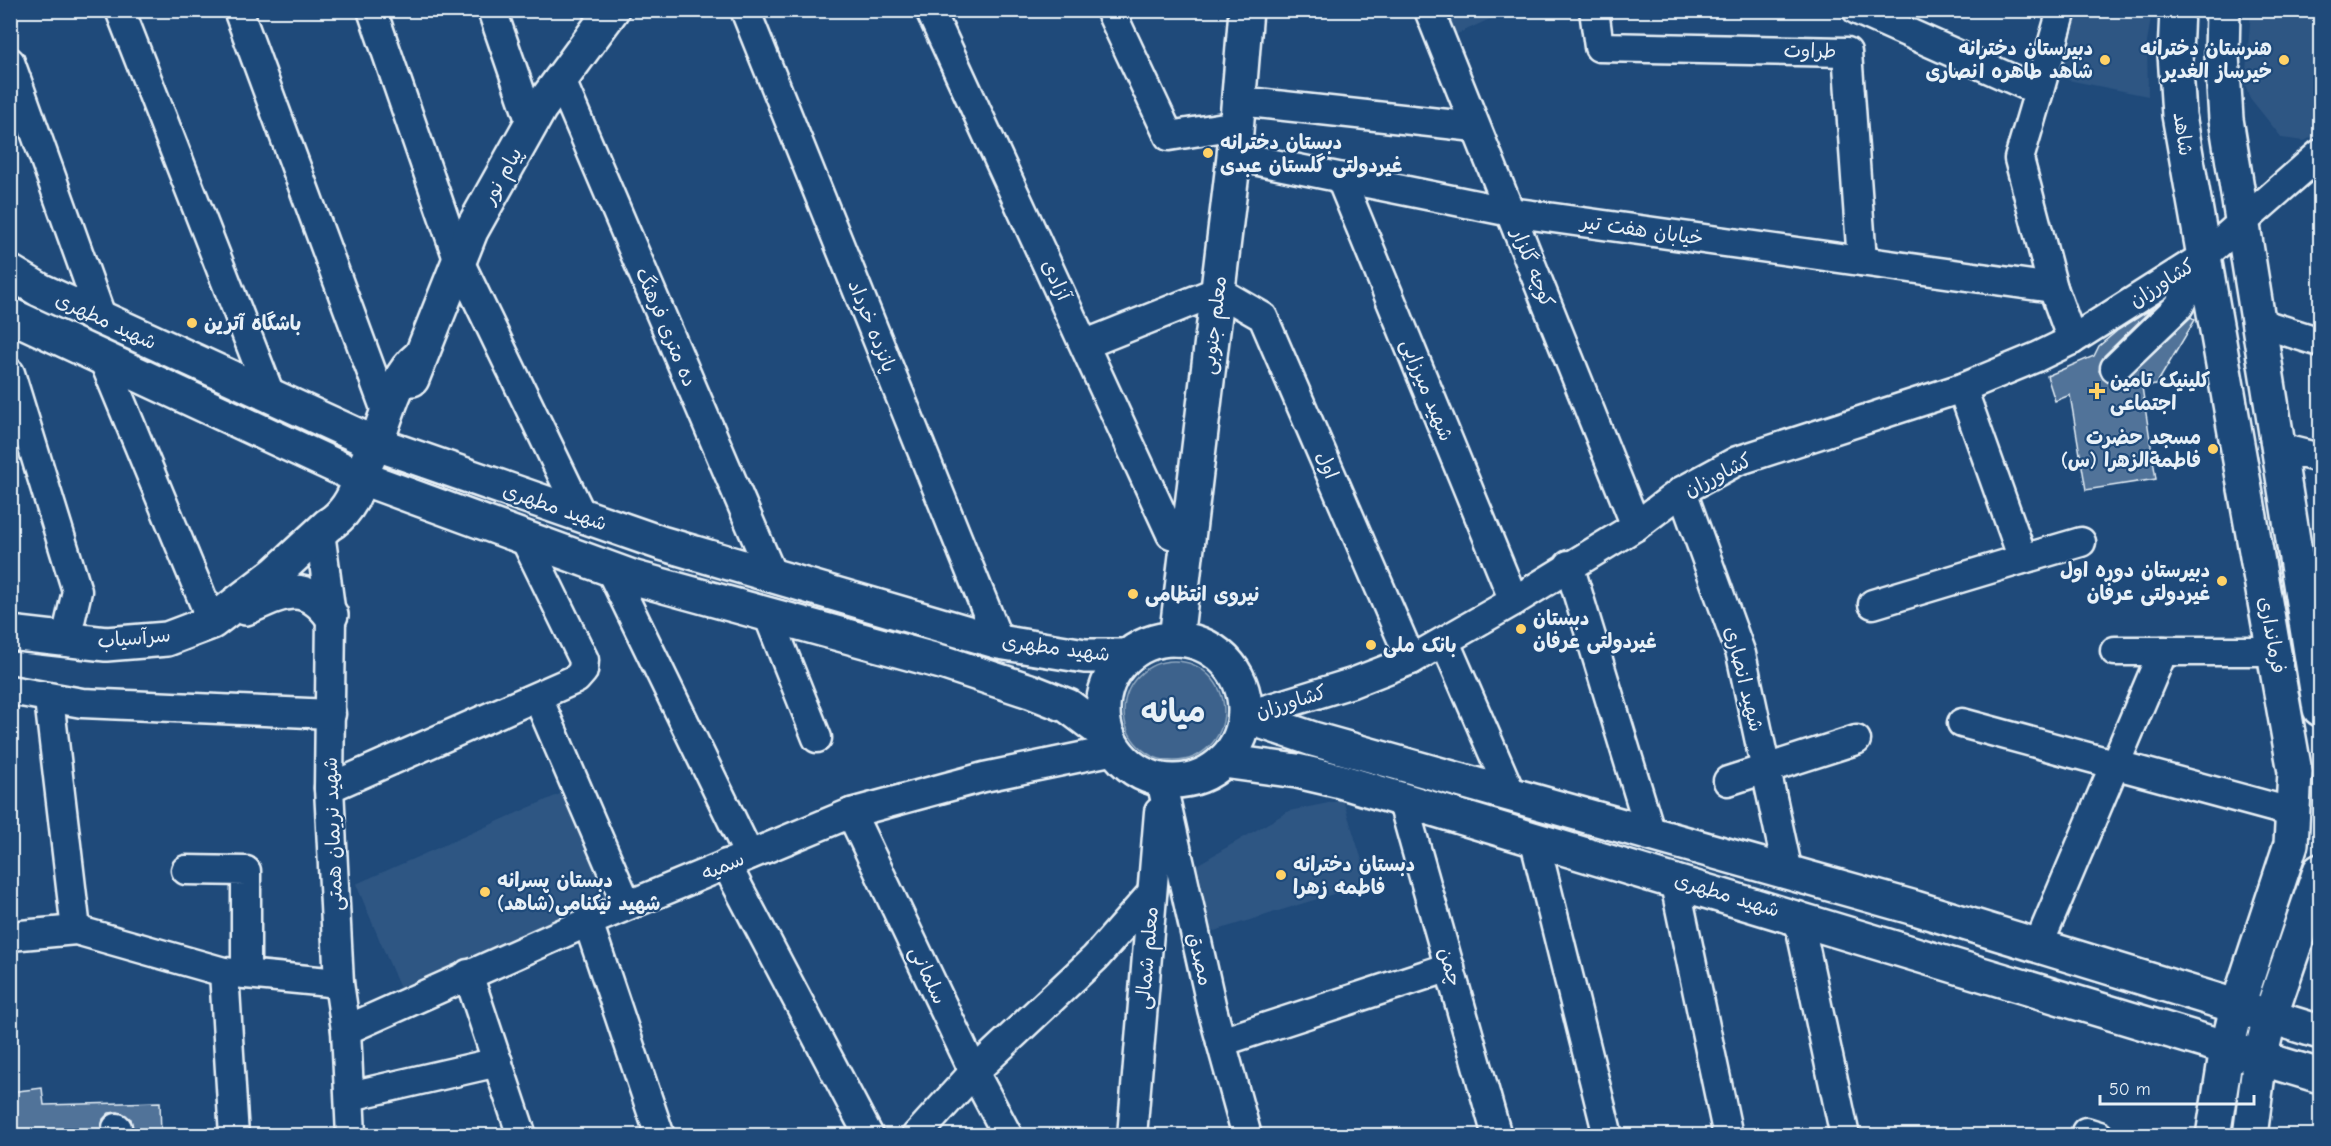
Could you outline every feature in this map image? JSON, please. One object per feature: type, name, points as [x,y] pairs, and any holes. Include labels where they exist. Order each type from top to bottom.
[{"type":"main road","name":"پیام نور","points":[[359,479],[381,426],[393,414],[417,368],[418,358],[471,231],[531,123],[560,78],[612,10]]},
{"type":"main road","name":"معلم جنوبی","points":[[1176,639],[1237,127],[1246,10]]},
{"type":"main road","name":"شاهد","points":[[2177,10],[2175,54],[2180,115],[2203,257]]},
{"type":"main road","points":[[2223,10],[2222,56],[2226,119],[2244,221]]},
{"type":"main road","name":"فرمانداری","points":[[2244,221],[2280,448],[2316,648],[2320,709]]},
{"type":"main road","name":"فرمانداری","points":[[2203,257],[2295,772],[2291,844],[2237,1008],[2227,1048]]},
{"type":"main road","name":"شهید مطهری","points":[[10,272],[40,290],[271,397],[381,426],[582,516],[661,543],[999,642],[1085,656],[1127,656]]},
{"type":"main road","name":"شهید مطهری","points":[[10,315],[359,479],[610,568],[768,615],[945,663],[1030,691],[1068,706],[1112,743]]},
{"type":"main road","name":"سرآسیاب","points":[[10,633],[106,644],[167,639],[212,622],[276,573],[324,528],[337,520],[357,490],[359,479]]},
{"type":"main road","points":[[212,622],[276,595],[300,591],[318,598],[331,615]]},
{"type":"main road","points":[[1176,639],[1199,643],[1219,654],[1234,672],[1243,693],[1245,716],[1234,748],[1223,761],[1194,778],[1161,780],[1143,774],[1128,764],[1112,743],[1103,715],[1105,693],[1113,673],[1127,656],[1142,646],[1159,640],[1176,639]]},
{"type":"main road","points":[[2275,651],[2316,648]]},
{"type":"main road","name":"شهید مطهری","points":[[1245,716],[1312,739],[1788,872],[2270,1017]]},
{"type":"main road","name":"شهید مطهری","points":[[1223,761],[1297,771],[1402,799],[1798,916],[2260,1058]]},
{"type":"main road","points":[[2250,1136],[2260,1058],[2270,1017],[2320,871]]},
{"type":"main road","points":[[2270,1017],[2320,1032]]},
{"type":"main road","points":[[2213,1136],[2227,1048]]},
{"type":"main road","points":[[2260,1058],[2320,1076]]},
{"type":"street","points":[[120,10],[271,397]]},
{"type":"street","points":[[238,10],[381,426]]},
{"type":"street","points":[[372,10],[458,259],[582,516]]},
{"type":"street","points":[[492,10],[531,123]]},
{"type":"street","name":"پانزده خرداد","points":[[745,10],[999,642]]},
{"type":"street","name":"آزادی","points":[[930,10],[1172,534],[1188,539]]},
{"type":"street","points":[[1110,10],[1169,136],[1237,127],[1475,126]]},
{"type":"street","name":"کوچه گلزار","points":[[1429,10],[1636,526]]},
{"type":"street","name":"طراوت","points":[[1594,10],[1599,47],[1847,52],[1862,261]]},
{"type":"street","points":[[1857,10],[2039,91]]},
{"type":"street","points":[[2062,10],[2019,159],[2054,288],[2072,340]]},
{"type":"street","points":[[10,62],[102,319]]},
{"type":"street","name":"ده متری فرهنگ","points":[[560,78],[772,575]]},
{"type":"street","name":"خیابان هفت تیر","points":[[1237,127],[1341,178],[1511,212],[2054,288]]},
{"type":"street","points":[[2115,368],[2179,306],[2203,257],[2320,154]]},
{"type":"street","name":"شهید میرزایی","points":[[1341,178],[1514,601]]},
{"type":"street","name":"کشاورزان","points":[[1245,716],[1352,682],[1411,660],[1514,601],[1636,526],[1682,491],[1737,461],[1962,388],[2072,340],[2203,257]]},
{"type":"street","points":[[1086,344],[1218,291]]},
{"type":"street","name":"اول","points":[[1218,291],[1263,317],[1411,660]]},
{"type":"street","points":[[2260,323],[2320,342]]},
{"type":"street","points":[[104,361],[212,622]]},
{"type":"street","points":[[10,373],[77,591],[66,639]]},
{"type":"street","points":[[1962,388],[2023,559]]},
{"type":"street","points":[[2280,448],[2320,458]]},
{"type":"street","name":"شهید انصاری","points":[[1682,491],[1741,654],[1788,872]]},
{"type":"street","name":"شهید نریمان همتی","points":[[324,528],[331,615],[329,788],[339,983],[346,1030],[351,1136]]},
{"type":"street","points":[[329,788],[538,698],[576,679],[583,671],[584,660],[524,537]]},
{"type":"street","points":[[1873,604],[2081,542]]},
{"type":"street","points":[[1569,566],[1651,834]]},
{"type":"street","points":[[610,568],[738,860],[869,1136]]},
{"type":"street","points":[[768,615],[817,738]]},
{"type":"street","points":[[1445,642],[1511,794]]},
{"type":"street","points":[[2115,651],[2275,651]]},
{"type":"street","points":[[2038,946],[2163,651]]},
{"type":"street","points":[[10,690],[49,699],[82,703],[331,714]]},
{"type":"street","points":[[538,698],[627,905]]},
{"type":"street","points":[[49,699],[76,930]]},
{"type":"street","points":[[1962,723],[2294,813]]},
{"type":"street","points":[[1728,781],[1856,740]]},
{"type":"street","name":"سمیه","points":[[346,1030],[627,905],[851,813],[1112,743]]},
{"type":"street","name":"معلم شمالی","points":[[1132,1136],[1161,780]]},
{"type":"street","name":"مصدق","points":[[1161,780],[1182,883],[1247,1136]]},
{"type":"street","name":"چمن","points":[[1402,799],[1497,1136]]},
{"type":"street","name":"سلمانی","points":[[851,813],[974,1072],[1008,1136]]},
{"type":"street","points":[[1534,838],[1608,1136]]},
{"type":"street","points":[[186,870],[246,871],[235,973],[234,1136]]},
{"type":"street","points":[[1674,879],[1728,1136]]},
{"type":"street","points":[[916,1136],[974,1072],[1095,958],[1152,893]]},
{"type":"street","points":[[1798,916],[1845,1136]]},
{"type":"street","points":[[588,922],[660,1136]]},
{"type":"street","points":[[10,936],[76,930],[235,973],[339,983]]},
{"type":"street","points":[[1221,1042],[1450,968]]},
{"type":"street","points":[[468,974],[522,1136]]},
{"type":"street","points":[[350,1096],[498,1062]]},
{"type":"street","points":[[2085,1136],[2086,1132],[2099,1136]]},
{"type":"shaded area","points":[[1442,11],[1507,11],[1453,36]]},
{"type":"shaded area","name":"دبیرستان دخترانه شاهد طاهره انصاری","points":[[2074,11],[2152,11],[2147,43],[2148,96],[2058,78]]},
{"type":"shaded area","name":"هنرستان دخترانه خیرساز الغدیر","points":[[2251,11],[2320,11],[2320,133],[2304,141],[2282,138],[2250,98],[2245,84]]},
{"type":"shaded area","points":[[1174,661],[1193,665],[1209,676],[1220,692],[1224,711],[1220,730],[1209,746],[1193,757],[1174,761],[1155,757],[1139,746],[1128,730],[1124,711],[1128,692],[1139,676],[1155,665]]},
{"type":"shaded area","name":"دبستان پسرانه شهید نیکنامی(شاهد)","points":[[569,790],[613,900],[401,991],[356,884]]},
{"type":"shaded area","name":"دبستان دخترانه فاطمه زهرا","points":[[1343,800],[1369,883],[1211,932],[1195,866],[1289,811]]},
{"type":"building","name":"کلینیک تامین اجتماعی","points":[[2153,308],[2104,356],[2099,371],[2103,379],[2110,384],[2120,384],[2191,317],[2195,320],[2156,385],[2142,387],[2156,479],[2086,490],[2070,395],[2055,401],[2047,376],[2094,356],[2099,346],[2118,330]]},
{"type":"building","points":[[42,1088],[44,1105],[160,1102],[161,1136],[134,1136],[131,1119],[118,1112],[109,1113],[103,1119],[100,1136],[10,1136],[10,1092]]},
{"type":"place","name":"دبیرستان دخترانه شاهد طاهره انصاری","points":[[2105,60]]},
{"type":"place","name":"هنرستان دخترانه خیرساز الغدیر","points":[[2284,60]]},
{"type":"place","name":"دبستان دخترانه غیردولتی گلستان عبدی","points":[[1208,153]]},
{"type":"place","name":"باشگاه آترین","points":[[192,323]]},
{"type":"place","name":"کلینیک تامین اجتماعی","points":[[2097,391]]},
{"type":"place","name":"مسجد حضرت فاطمةالزهرا (س)","points":[[2213,449]]},
{"type":"place","name":"دبیرستان دوره اول غیردولتی عرفان","points":[[2222,581]]},
{"type":"place","name":"نیروی انتظامی","points":[[1133,594]]},
{"type":"place","name":"دبستان غیردولتی عرفان","points":[[1521,629]]},
{"type":"place","name":"بانک ملی","points":[[1371,645]]},
{"type":"place","name":"دبستان دخترانه فاطمه زهرا","points":[[1281,875]]},
{"type":"place","name":"دبستان پسرانه شهید نیکنامی(شاهد)","points":[[485,892]]},
{"type":"district","name":"میانه","points":[[1173,711]]}]
